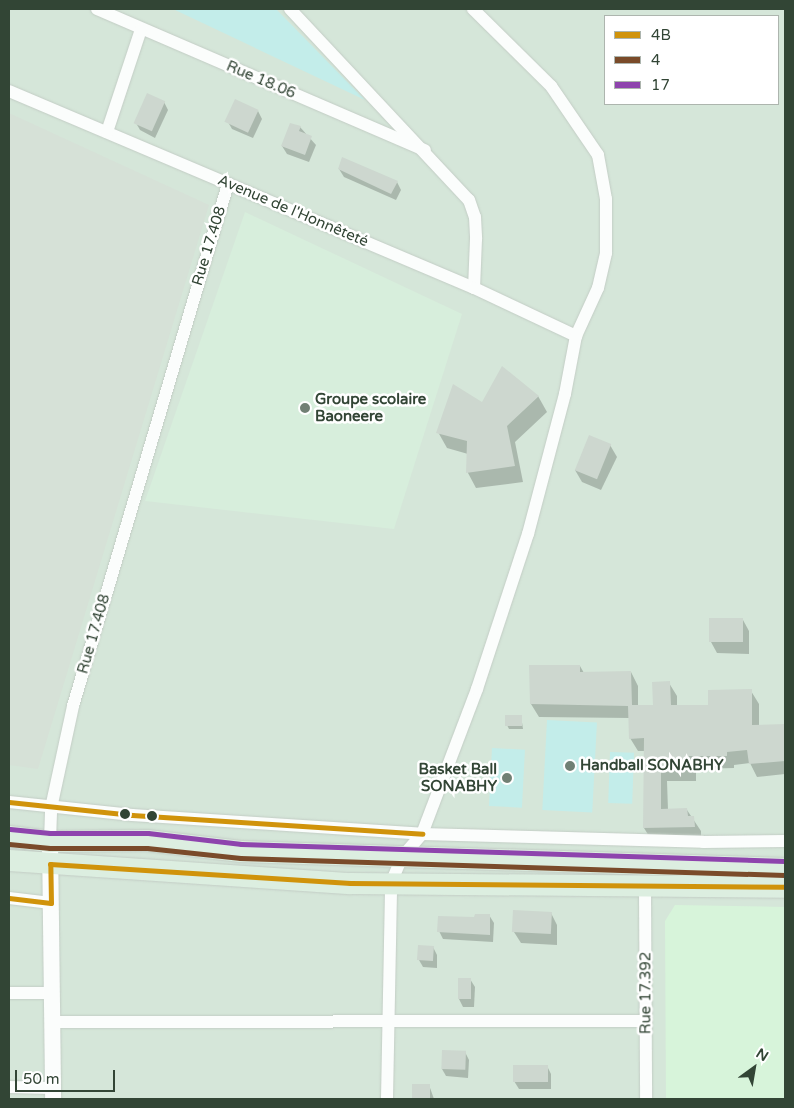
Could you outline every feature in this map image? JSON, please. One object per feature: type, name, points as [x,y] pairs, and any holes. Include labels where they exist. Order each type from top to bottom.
[{"type":"highway","points":[[9,836],[50,840],[148,840],[240,851],[785,868]]},
{"type":"highway","points":[[9,860],[50,864],[391,883],[785,887]]},
{"type":"street","name":"Rue 18.06","points":[[97,9],[425,150]]},
{"type":"street","points":[[290,9],[425,150],[469,200],[475,217],[474,288]]},
{"type":"street","points":[[387,1099],[391,883],[402,857],[422,834],[477,689],[528,534],[565,394],[576,336],[598,288],[606,253],[606,199],[598,155],[551,86],[473,9]]},
{"type":"street","points":[[106,132],[141,29]]},
{"type":"street","name":"Avenue de l'Honnêteté","points":[[9,91],[474,288],[576,336]]},
{"type":"street","name":"Rue 17.408","points":[[53,1093],[51,808],[73,706],[228,184]]},
{"type":"street","points":[[9,802],[51,808],[422,834],[703,842],[785,841]]},
{"type":"street","name":"Rue 17.392","points":[[645,887],[646,1099]]},
{"type":"street","points":[[9,898],[51,903]]},
{"type":"street","points":[[9,993],[52,993]]},
{"type":"street","points":[[52,1022],[646,1021]]},
{"type":"street","points":[[9,1087],[53,1093]]},
{"type":"shaded area","points":[[9,9],[785,9],[785,1099],[9,1099]]},
{"type":"shaded area","points":[[173,9],[276,9],[365,100]]},
{"type":"shaded area","points":[[9,113],[209,205],[38,769],[9,765]]},
{"type":"shaded area","name":"Groupe scolaire Baoneere","points":[[245,212],[462,314],[394,529],[145,501]]},
{"type":"shaded area","name":"Handball SONABHY","points":[[547,720],[597,723],[592,812],[542,810]]},
{"type":"shaded area","name":"Basket Ball SONABHY","points":[[492,748],[525,750],[522,808],[489,806]]},
{"type":"shaded area","points":[[610,752],[634,753],[632,804],[608,803]]},
{"type":"shaded area","points":[[675,905],[785,907],[785,1099],[666,1099],[665,921]]},
{"type":"building","points":[[147,93],[165,101],[152,131],[134,123]]},
{"type":"building","points":[[235,99],[259,110],[248,133],[224,122]]},
{"type":"building","points":[[290,123],[301,126],[299,131],[312,136],[305,155],[281,146]]},
{"type":"building","points":[[342,157],[398,181],[391,194],[338,169]]},
{"type":"building","points":[[502,366],[539,396],[507,426],[515,466],[466,473],[467,441],[436,433],[453,384],[482,402]]},
{"type":"building","points":[[589,435],[611,444],[597,479],[575,470]]},
{"type":"building","points":[[709,618],[743,618],[743,642],[709,642]]},
{"type":"building","points":[[529,665],[580,665],[580,672],[631,671],[632,705],[653,705],[652,682],[670,681],[671,705],[708,705],[708,690],[752,689],[752,725],[785,724],[785,761],[749,764],[747,750],[727,752],[727,756],[689,756],[689,768],[661,768],[661,809],[687,808],[688,816],[694,816],[695,827],[643,828],[644,738],[629,739],[628,706],[530,704]]},
{"type":"building","points":[[505,715],[522,715],[522,726],[505,726]]},
{"type":"building","points":[[513,910],[552,912],[551,934],[512,932]]},
{"type":"building","points":[[475,914],[490,914],[490,935],[437,932],[438,916],[474,917]]},
{"type":"building","points":[[418,945],[434,946],[433,961],[417,960]]},
{"type":"building","points":[[458,978],[471,978],[471,999],[458,999]]},
{"type":"building","points":[[442,1050],[466,1051],[465,1070],[441,1069]]},
{"type":"building","points":[[513,1065],[548,1065],[548,1082],[513,1082]]},
{"type":"building","points":[[412,1084],[430,1084],[430,1099],[412,1099]]},
{"type":"transit line","name":"4B","points":[[9,802],[132,815],[422,834]]},
{"type":"transit line","name":"17","points":[[10,829],[50,833],[148,833],[241,844],[785,861]]},
{"type":"transit line","name":"4","points":[[9,844],[50,848],[147,848],[240,858],[785,875]]},
{"type":"transit line","name":"4B","points":[[9,898],[51,903],[50,864],[350,883],[785,887]]},
{"type":"place","name":"Groupe scolaire Baoneere","points":[[305,408]]},
{"type":"place","name":"Handball SONABHY","points":[[570,766]]},
{"type":"place","name":"Basket Ball SONABHY","points":[[507,778]]}]
